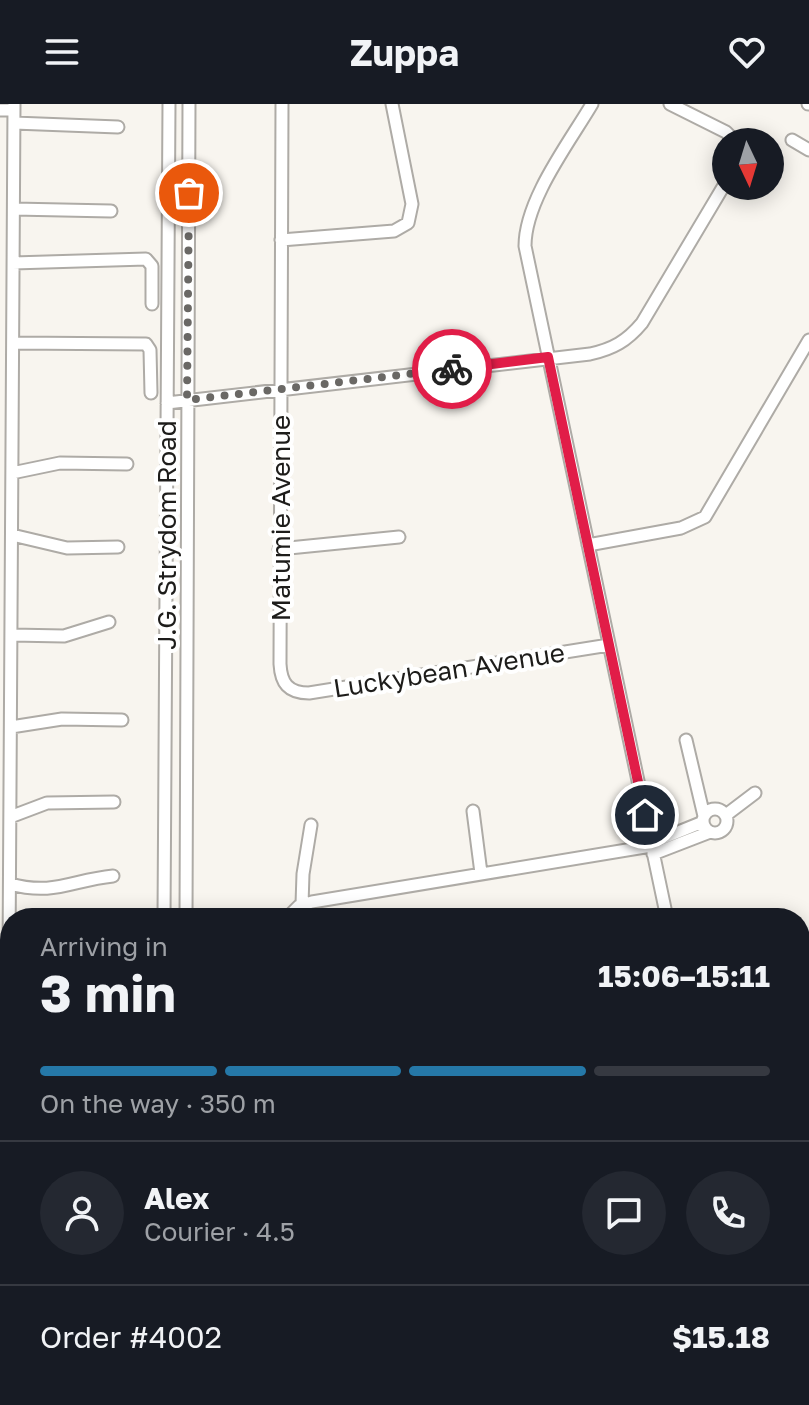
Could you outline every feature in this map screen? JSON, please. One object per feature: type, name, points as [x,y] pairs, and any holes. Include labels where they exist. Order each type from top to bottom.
[{"type":"street","name":"J.G. Strydom Road","points":[[164,908],[169,104]]},
{"type":"street","name":"J.G. Strydom Road","points":[[186,908],[189,104]]},
{"type":"street","name":"Matumie Avenue","points":[[282,104],[280,671],[283,683],[289,689]]},
{"type":"street","points":[[281,240],[394,231],[408,223],[412,204],[392,104]]},
{"type":"street","points":[[592,104],[544,188],[526,230],[525,246],[665,908]]},
{"type":"street","points":[[670,104],[718,128]]},
{"type":"street","points":[[0,110],[14,107],[10,908]]},
{"type":"street","points":[[14,123],[118,127]]},
{"type":"street","points":[[792,140],[809,150]]},
{"type":"street","points":[[167,403],[603,351],[618,346],[631,336],[662,291],[715,200]]},
{"type":"street","points":[[14,209],[111,211]]},
{"type":"street","points":[[13,263],[146,259],[152,266],[152,304]]},
{"type":"street","points":[[588,545],[681,528],[705,517],[809,340]]},
{"type":"street","points":[[13,343],[146,344],[150,350],[151,393]]},
{"type":"street","points":[[12,473],[60,463],[127,464]]},
{"type":"street","points":[[12,535],[67,548],[118,547]]},
{"type":"street","points":[[279,549],[399,537]]},
{"type":"street","points":[[12,635],[64,636],[109,622]]},
{"type":"street","name":"Luckybean Avenue","points":[[289,689],[309,693],[609,645]]},
{"type":"street","points":[[11,727],[62,719],[122,720]]},
{"type":"street","points":[[686,740],[705,828],[716,834],[726,827],[726,815]]},
{"type":"street","points":[[726,815],[755,793]]},
{"type":"street","points":[[10,817],[47,803],[114,802]]},
{"type":"street","points":[[652,848],[704,819],[715,809],[726,815]]},
{"type":"street","points":[[473,811],[481,873]]},
{"type":"street","points":[[302,904],[303,874],[311,825]]},
{"type":"street","points":[[298,908],[302,904],[481,873],[652,848],[710,832]]},
{"type":"street","points":[[10,884],[29,890],[46,890],[113,876]]},
{"type":"way so far","points":[[189,193],[187,400],[452,369]]},
{"type":"route","points":[[452,369],[548,357],[645,815]]}]
